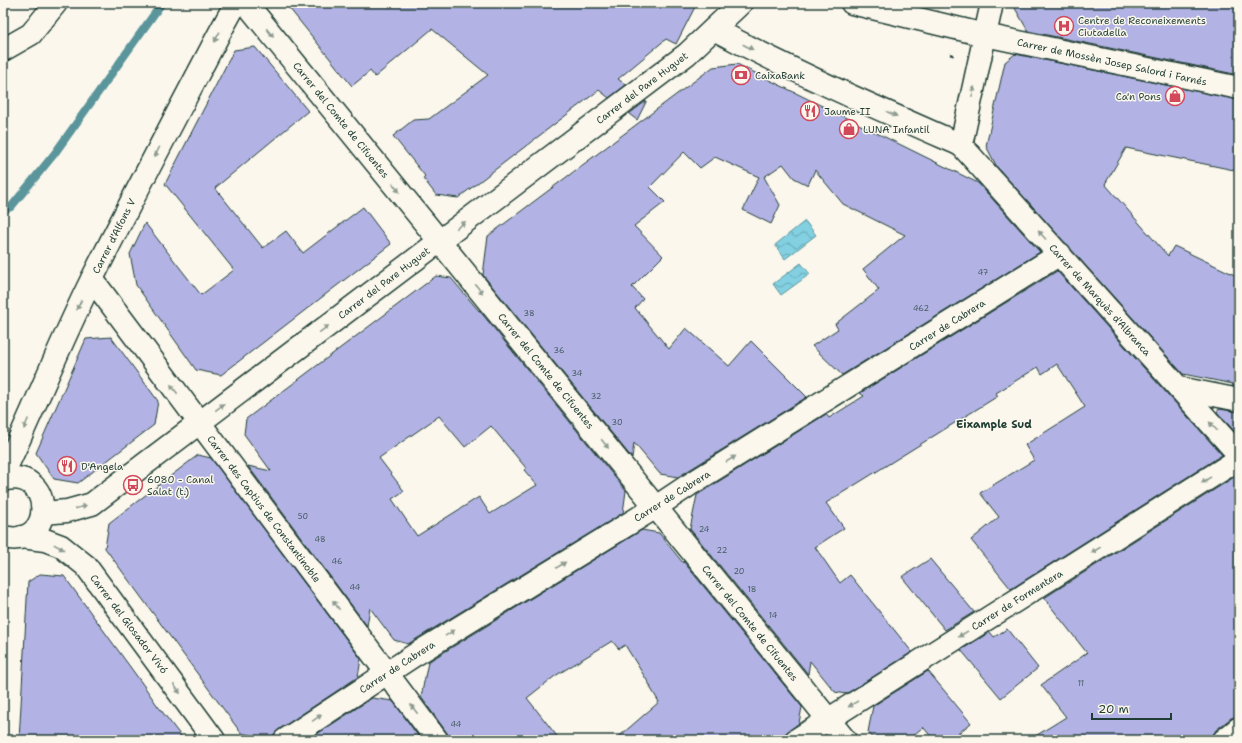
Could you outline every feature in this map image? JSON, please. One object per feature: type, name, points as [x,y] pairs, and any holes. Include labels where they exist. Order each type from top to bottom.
[{"type":"street","points":[[3,50],[31,34],[56,3]]},
{"type":"street","name":"Carrer d'Alfons V","points":[[3,474],[64,337],[92,279],[236,3]]},
{"type":"street","name":"Carrer del Comte de Cifuentes","points":[[246,3],[846,740]]},
{"type":"street","name":"Carrer del Pare Huguet","points":[[43,513],[67,511],[92,504],[687,54],[741,3]]},
{"type":"street","name":"Carrer de Mossèn Josep Salord i Farnés","points":[[852,3],[985,35],[1239,88]]},
{"type":"street","points":[[714,29],[764,56],[960,145],[992,3]]},
{"type":"street","name":"Carrer de Marquès d'Albranca","points":[[960,145],[1060,254],[1239,455]]},
{"type":"street","name":"Carrer de Cabrera","points":[[285,740],[387,673],[656,507],[1060,254]]},
{"type":"street","name":"Carrer des Captius de Constantinoble","points":[[92,279],[437,740]]},
{"type":"street","points":[[1178,388],[1239,400]]},
{"type":"street","name":"Carrer de Formentera","points":[[796,740],[1239,459]]},
{"type":"street","points":[[3,480],[18,479],[27,482],[40,495],[43,504],[41,521],[36,528],[30,534],[13,537]]},
{"type":"street","name":"Carrer del Glosador Vivó","points":[[13,537],[45,540],[61,546],[86,566],[214,740]]},
{"type":"street","points":[[1224,740],[1239,728]]},
{"type":"water","points":[[805,221],[816,235],[785,259],[775,245]]},
{"type":"water","points":[[801,263],[810,274],[781,295],[773,284]]},
{"type":"building","points":[[285,3],[697,3],[676,44],[666,39],[618,79],[626,85],[609,98],[599,90],[458,198],[436,195],[423,178],[425,176],[393,136],[413,120],[429,119],[488,75],[432,29],[375,77],[370,71],[352,86]]},
{"type":"building","points":[[1012,3],[1239,3],[1239,75],[1028,31]]},
{"type":"building","points":[[255,47],[308,111],[215,188],[263,248],[286,231],[303,253],[363,207],[391,244],[221,375],[196,370],[136,285],[130,254],[145,223],[201,295],[234,270],[165,184],[234,50]]},
{"type":"building","points":[[1015,54],[1239,100],[1239,171],[1126,148],[1105,184],[1168,256],[1174,246],[1239,277],[1239,387],[1232,386],[1233,384],[1183,374],[997,167],[986,146],[1005,62]]},
{"type":"building","points":[[737,64],[978,183],[1040,252],[842,375],[812,346],[838,329],[835,324],[879,290],[863,269],[905,235],[843,204],[815,170],[808,185],[794,178],[783,164],[764,177],[780,205],[771,224],[743,210],[759,177],[715,157],[700,168],[684,152],[650,187],[665,202],[634,226],[663,256],[632,287],[643,299],[635,308],[669,349],[686,328],[729,366],[751,341],[807,397],[678,477],[660,474],[634,443],[632,458],[483,275],[488,236],[713,67]]},
{"type":"building","points":[[646,101],[637,120],[629,114]]},
{"type":"building","points":[[1057,271],[1222,455],[1011,589],[971,540],[999,517],[980,493],[1034,460],[1025,445],[1085,407],[1057,364],[1042,374],[1038,367],[996,393],[998,396],[826,503],[844,528],[815,547],[840,583],[850,575],[912,652],[846,694],[835,692],[810,661],[808,674],[690,529],[697,495],[826,414],[829,418],[864,396],[860,393]]},
{"type":"building","points":[[436,276],[451,278],[479,310],[626,491],[623,513],[408,644],[394,640],[370,608],[367,626],[248,466],[271,471],[244,434],[246,419]],"holes":[[[439,416],[465,447],[491,426],[526,468],[524,470],[537,485],[490,514],[479,497],[417,536],[392,499],[404,491],[379,458]]]},
{"type":"building","points":[[111,337],[158,401],[154,425],[78,483],[54,479],[36,453],[86,339]]},
{"type":"building","points":[[1219,409],[1239,412],[1239,436],[1217,412]]},
{"type":"building","points":[[198,455],[211,458],[361,659],[358,677],[278,730],[274,734],[273,740],[241,733],[105,548],[109,523]]},
{"type":"building","points":[[1239,474],[1239,716],[1231,718],[1216,730],[1212,740],[1029,740],[1066,717],[1041,685],[1087,653],[1044,598]]},
{"type":"building","points":[[642,530],[659,533],[802,707],[799,723],[777,740],[615,740],[659,702],[625,645],[619,649],[612,641],[555,676],[527,698],[560,740],[449,740],[447,733],[421,697],[428,662]]},
{"type":"building","points":[[930,559],[974,612],[945,630],[902,577]]},
{"type":"building","points":[[40,574],[64,576],[184,740],[19,740],[28,582]]},
{"type":"building","points":[[1007,629],[1038,668],[1001,698],[961,650],[990,632],[994,637]]},
{"type":"building","points":[[928,671],[971,723],[950,740],[934,740],[923,727],[908,740],[875,740],[868,732],[873,706]]},
{"type":"building","points":[[372,698],[393,701],[421,740],[308,740]]},
{"type":"waterway","points":[[3,211],[11,207],[55,153],[162,3]]},
{"type":"place","name":"Centre de Reconeixements Ciutadella","points":[[1064,26]]},
{"type":"place","name":"CaixaBank","points":[[741,75]]},
{"type":"place","name":"Ca'n Pons","points":[[1175,96]]},
{"type":"place","name":"Jaume II","points":[[810,111]]},
{"type":"place","name":"LUNA Infantil","points":[[849,129]]},
{"type":"place","name":"D'Angela","points":[[67,466]]},
{"type":"place","name":"6080 - Canal Salat (t.)","points":[[133,485]]},
{"type":"district","name":"Eixample Sud","points":[[994,424]]}]
